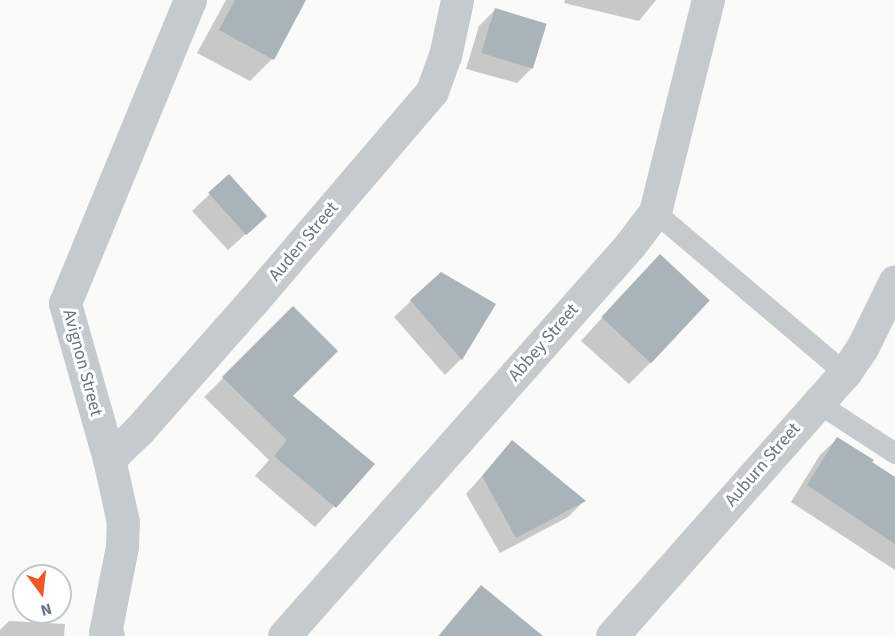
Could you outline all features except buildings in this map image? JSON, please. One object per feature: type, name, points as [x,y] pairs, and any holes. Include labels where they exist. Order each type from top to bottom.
[{"type":"street","name":"Avignon Street","points":[[108,636],[105,633],[123,546],[123,522],[109,459],[65,303],[190,0]]},
{"type":"street","name":"Auden Street","points":[[109,459],[139,430],[252,302],[432,91],[446,56],[457,0]]},
{"type":"street","name":"Abbey Street","points":[[284,636],[630,245],[655,212],[708,0]]},
{"type":"street","name":"Auburn Street","points":[[612,636],[844,373],[863,346],[895,281]]},
{"type":"lane","points":[[655,212],[844,373]]},
{"type":"lane","points":[[818,402],[895,453]]}]
